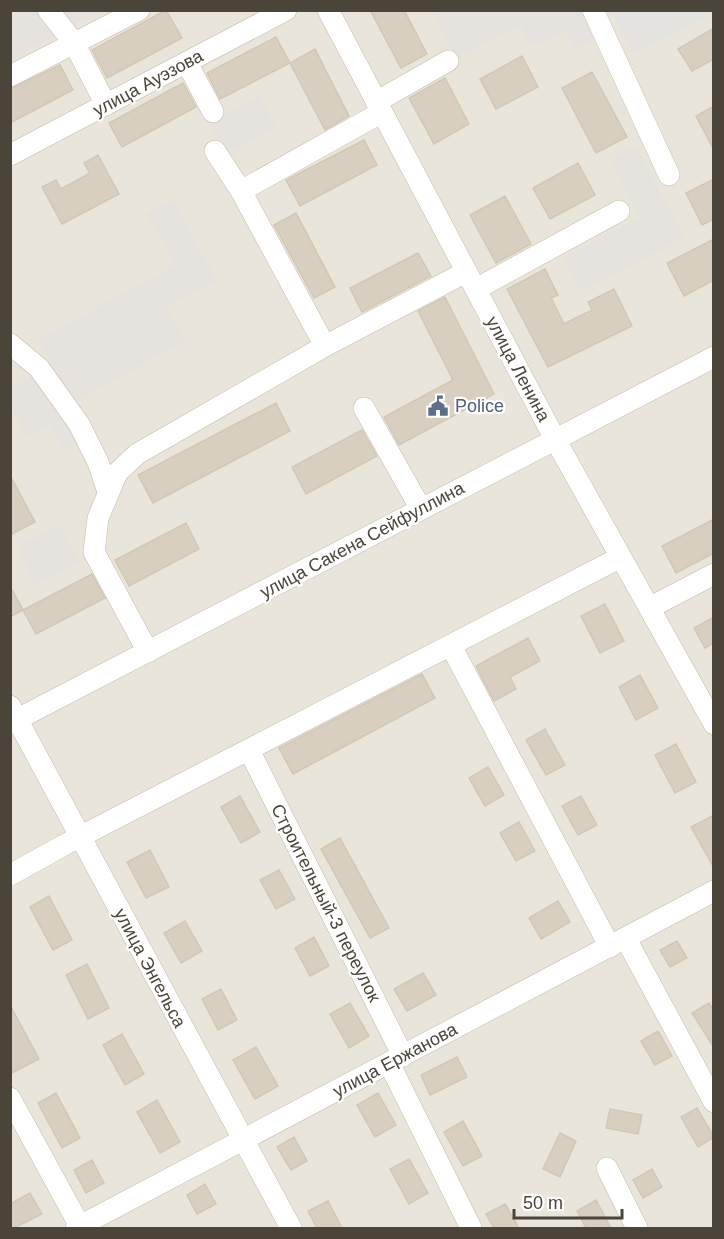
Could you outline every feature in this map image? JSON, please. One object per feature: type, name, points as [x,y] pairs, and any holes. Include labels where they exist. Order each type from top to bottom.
[{"type":"street","points":[[48,10],[74,43],[106,105]]},
{"type":"street","points":[[10,76],[139,10]]},
{"type":"street","name":"улица Ауэзова","points":[[10,155],[286,10]]},
{"type":"street","name":"улица Ленина","points":[[328,10],[555,439],[714,724]]},
{"type":"street","points":[[593,10],[669,175]]},
{"type":"street","points":[[241,191],[379,107],[448,61]]},
{"type":"street","points":[[187,63],[213,112]]},
{"type":"street","points":[[215,151],[241,191],[325,345]]},
{"type":"street","points":[[148,652],[94,552],[98,518],[108,492],[117,473],[137,454],[325,345],[619,211]]},
{"type":"street","points":[[10,344],[39,368],[79,423],[98,462],[108,492]]},
{"type":"street","name":"улица Сакена Сейфуллина","points":[[13,716],[148,652],[714,357]]},
{"type":"street","points":[[364,408],[421,509]]},
{"type":"street","points":[[10,875],[621,557]]},
{"type":"street","points":[[649,608],[714,574]]},
{"type":"street","points":[[450,646],[618,943],[714,1102]]},
{"type":"street","name":"улица Энгельса","points":[[13,716],[291,1228]]},
{"type":"street","name":"Строительный-3 переулок","points":[[249,750],[396,1060],[471,1228]]},
{"type":"street","name":"улица Ержанова","points":[[79,1228],[714,891]]},
{"type":"street","points":[[10,1098],[79,1228]]},
{"type":"street","points":[[607,1168],[637,1228]]},
{"type":"shaded area","points":[[446,10],[583,11],[597,37],[574,49],[564,30],[532,47],[520,25],[457,59],[435,17]]},
{"type":"shaded area","points":[[713,10],[713,13],[634,53],[612,11]]},
{"type":"shaded area","points":[[11,11],[713,11],[713,1228],[11,1228]]},
{"type":"shaded area","points":[[11,11],[100,11],[11,59]]},
{"type":"shaded area","points":[[259,96],[276,128],[225,155],[208,123]]},
{"type":"shaded area","points":[[636,146],[684,237],[581,291],[563,258],[639,218],[610,160]]},
{"type":"shaded area","points":[[172,200],[216,280],[167,306],[186,340],[66,407],[83,439],[64,450],[50,424],[27,437],[11,407],[10,390],[53,367],[39,340],[175,265],[147,214]]},
{"type":"shaded area","points":[[60,525],[80,560],[36,584],[17,548]]},
{"type":"building","points":[[166,10],[182,38],[107,78],[92,50]]},
{"type":"building","points":[[370,10],[404,10],[427,54],[401,68]]},
{"type":"building","points":[[714,28],[714,59],[692,71],[678,49]]},
{"type":"building","points":[[276,37],[290,63],[220,99],[207,73]]},
{"type":"building","points":[[315,49],[349,116],[325,130],[290,63]]},
{"type":"building","points":[[522,56],[538,87],[496,109],[480,79]]},
{"type":"building","points":[[60,65],[73,90],[10,123],[10,89]]},
{"type":"building","points":[[592,72],[627,137],[596,153],[562,88]]},
{"type":"building","points":[[445,78],[469,124],[434,144],[409,98]]},
{"type":"building","points":[[183,83],[196,107],[122,147],[109,123]]},
{"type":"building","points":[[714,106],[714,150],[696,116]]},
{"type":"building","points":[[364,140],[377,165],[300,206],[286,180]]},
{"type":"building","points":[[98,155],[119,194],[62,224],[42,187],[56,180],[61,189],[90,173],[84,163]]},
{"type":"building","points":[[578,163],[595,195],[550,219],[533,188]]},
{"type":"building","points":[[714,179],[714,219],[702,225],[686,193]]},
{"type":"building","points":[[505,196],[531,244],[496,263],[470,215]]},
{"type":"building","points":[[296,213],[335,287],[314,298],[274,225]]},
{"type":"building","points":[[714,239],[714,280],[684,296],[667,263]]},
{"type":"building","points":[[418,253],[431,276],[362,312],[350,288]]},
{"type":"building","points":[[545,269],[558,295],[551,298],[564,324],[592,310],[588,302],[614,289],[632,326],[548,367],[507,289]]},
{"type":"building","points":[[445,297],[494,394],[399,445],[384,417],[453,380],[418,311]]},
{"type":"building","points":[[276,403],[290,431],[153,503],[138,475]]},
{"type":"building","points":[[362,430],[377,456],[306,494],[292,467]]},
{"type":"building","points":[[10,475],[35,522],[10,535]]},
{"type":"building","points":[[714,519],[714,553],[676,573],[662,546]]},
{"type":"building","points":[[186,523],[199,549],[129,586],[115,560]]},
{"type":"building","points":[[92,574],[105,598],[36,634],[23,610]]},
{"type":"building","points":[[10,586],[23,610],[10,617]]},
{"type":"building","points":[[605,604],[624,641],[600,653],[581,616]]},
{"type":"building","points":[[714,617],[714,643],[705,648],[694,628]]},
{"type":"building","points":[[528,638],[540,661],[510,677],[516,689],[494,701],[476,666]]},
{"type":"building","points":[[422,674],[435,698],[293,774],[279,748]]},
{"type":"building","points":[[640,675],[658,708],[636,720],[619,687]]},
{"type":"building","points":[[545,729],[565,765],[546,775],[526,740]]},
{"type":"building","points":[[676,744],[696,782],[675,793],[655,755]]},
{"type":"building","points":[[488,767],[504,795],[485,806],[469,778]]},
{"type":"building","points":[[240,796],[260,832],[241,843],[221,807]]},
{"type":"building","points":[[581,796],[597,825],[578,835],[562,806]]},
{"type":"building","points":[[714,815],[714,868],[691,827]]},
{"type":"building","points":[[519,822],[535,851],[516,861],[500,833]]},
{"type":"building","points":[[340,838],[389,928],[370,938],[321,849]]},
{"type":"building","points":[[150,850],[169,887],[146,898],[127,862]]},
{"type":"building","points":[[279,870],[295,899],[276,909],[260,880]]},
{"type":"building","points":[[49,896],[72,940],[53,950],[30,907]]},
{"type":"building","points":[[558,901],[570,922],[541,939],[529,918]]},
{"type":"building","points":[[185,921],[202,951],[181,963],[164,933]]},
{"type":"building","points":[[314,937],[329,966],[310,976],[295,948]]},
{"type":"building","points":[[677,941],[687,958],[670,967],[660,950]]},
{"type":"building","points":[[87,964],[109,1008],[88,1019],[66,975]]},
{"type":"building","points":[[423,973],[436,995],[407,1011],[394,989]]},
{"type":"building","points":[[221,989],[237,1020],[218,1030],[202,999]]},
{"type":"building","points":[[350,1003],[369,1036],[349,1048],[330,1014]]},
{"type":"building","points":[[709,1003],[714,1011],[714,1048],[692,1013]]},
{"type":"building","points":[[10,1005],[39,1059],[10,1074]]},
{"type":"building","points":[[658,1031],[672,1056],[655,1065],[641,1041]]},
{"type":"building","points":[[122,1034],[144,1074],[125,1085],[103,1045]]},
{"type":"building","points":[[256,1047],[278,1086],[255,1099],[233,1060]]},
{"type":"building","points":[[457,1057],[467,1077],[430,1095],[421,1075]]},
{"type":"building","points":[[56,1093],[80,1138],[62,1148],[38,1103]]},
{"type":"building","points":[[378,1093],[396,1125],[375,1137],[357,1105]]},
{"type":"building","points":[[157,1100],[180,1142],[160,1153],[137,1112]]},
{"type":"building","points":[[697,1108],[714,1137],[698,1147],[681,1117]]},
{"type":"building","points":[[610,1109],[642,1115],[638,1134],[606,1128]]},
{"type":"building","points":[[463,1121],[482,1156],[463,1166],[444,1132]]},
{"type":"building","points":[[560,1133],[576,1141],[560,1177],[543,1169]]},
{"type":"building","points":[[294,1137],[307,1161],[291,1170],[277,1147]]},
{"type":"building","points":[[409,1159],[428,1193],[409,1204],[390,1169]]},
{"type":"building","points":[[92,1160],[104,1183],[86,1193],[74,1170]]},
{"type":"building","points":[[652,1169],[662,1187],[643,1198],[633,1180]]},
{"type":"building","points":[[205,1184],[216,1204],[197,1214],[187,1195]]},
{"type":"building","points":[[30,1193],[42,1214],[10,1228],[10,1204]]},
{"type":"building","points":[[596,1200],[611,1228],[586,1228],[577,1211]]},
{"type":"building","points":[[328,1201],[342,1228],[317,1228],[308,1211]]},
{"type":"building","points":[[505,1204],[519,1228],[494,1228],[486,1214]]},
{"type":"place","name":"Police","points":[[438,406]]}]
